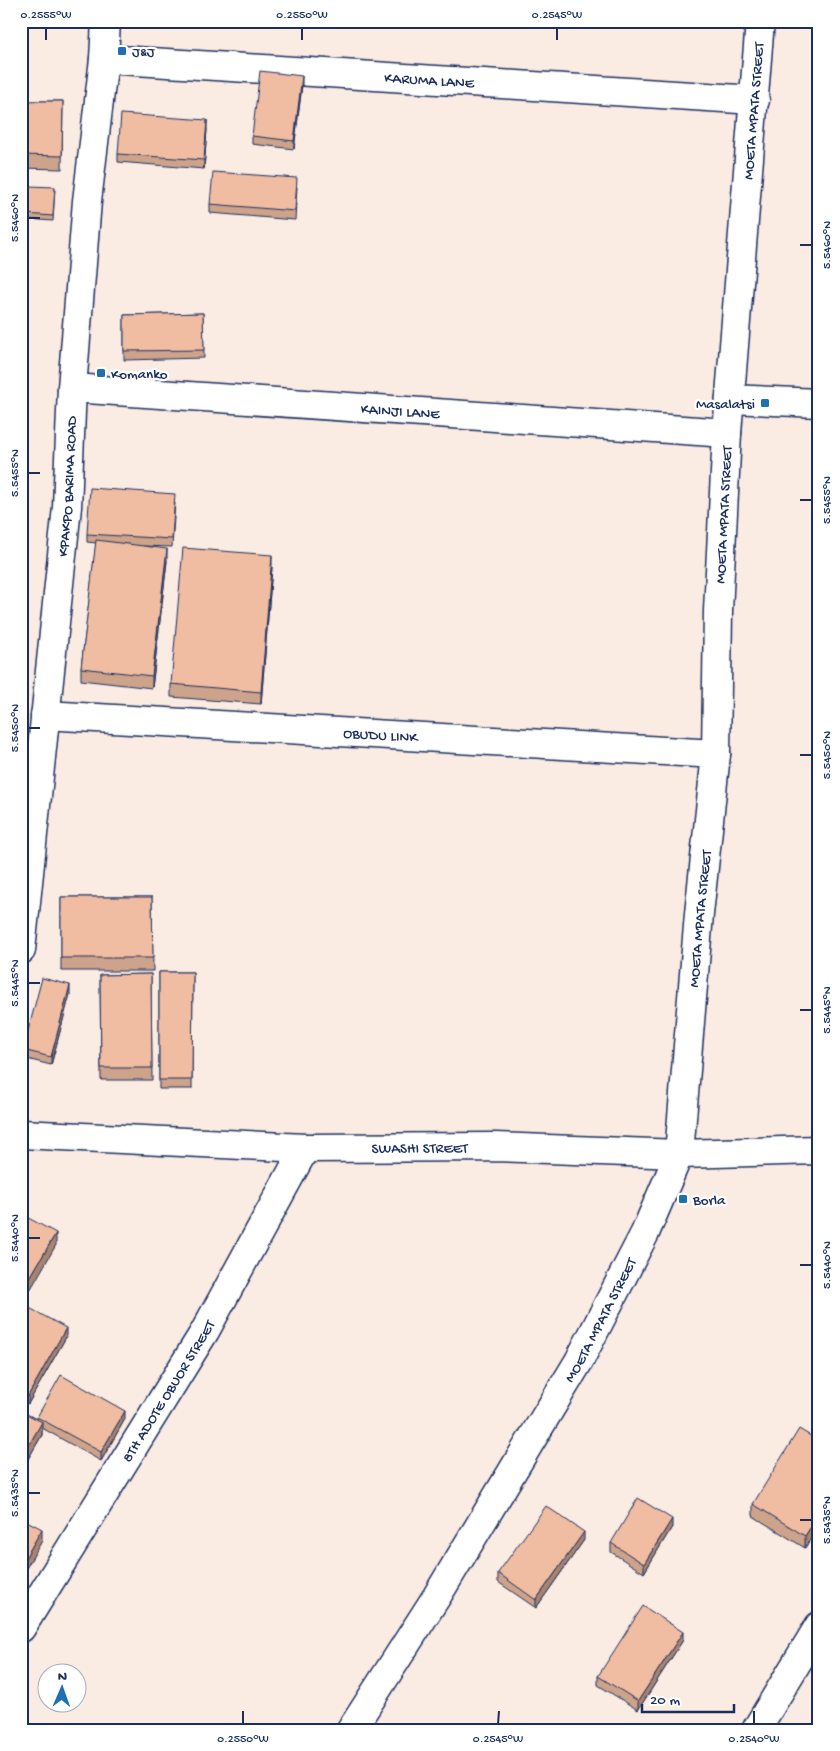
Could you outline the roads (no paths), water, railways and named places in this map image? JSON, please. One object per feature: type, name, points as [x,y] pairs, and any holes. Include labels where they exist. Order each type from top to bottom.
[{"type":"street","name":"KPAKPO BARIMA ROAD","points":[[21,950],[67,508],[72,388],[87,201],[104,59],[106,21]]},
{"type":"street","name":"MOETA MPATA STREET","points":[[350,1730],[437,1596],[579,1361],[645,1232],[679,1154],[699,914],[716,754],[718,611],[727,433],[760,21]]},
{"type":"street","name":"KARUMA LANE","points":[[104,59],[755,100]]},
{"type":"street","name":"KAINJI LANE","points":[[72,388],[727,433]]},
{"type":"street","points":[[730,398],[819,403]]},
{"type":"street","name":"OBUDU LINK","points":[[45,715],[716,754]]},
{"type":"street","name":"SWASHI STREET","points":[[21,1134],[305,1148],[495,1147],[679,1154],[819,1150]]},
{"type":"street","name":"8TH ADOTE OBUOR STREET","points":[[21,1628],[205,1331],[305,1148]]},
{"type":"street","points":[[756,1730],[819,1626]]},
{"type":"place","name":"J&J","points":[[122,51]]},
{"type":"place","name":"Komanko","points":[[101,373]]},
{"type":"place","name":"Masalatsi","points":[[765,403]]},
{"type":"place","name":"Borla","points":[[683,1199]]}]
